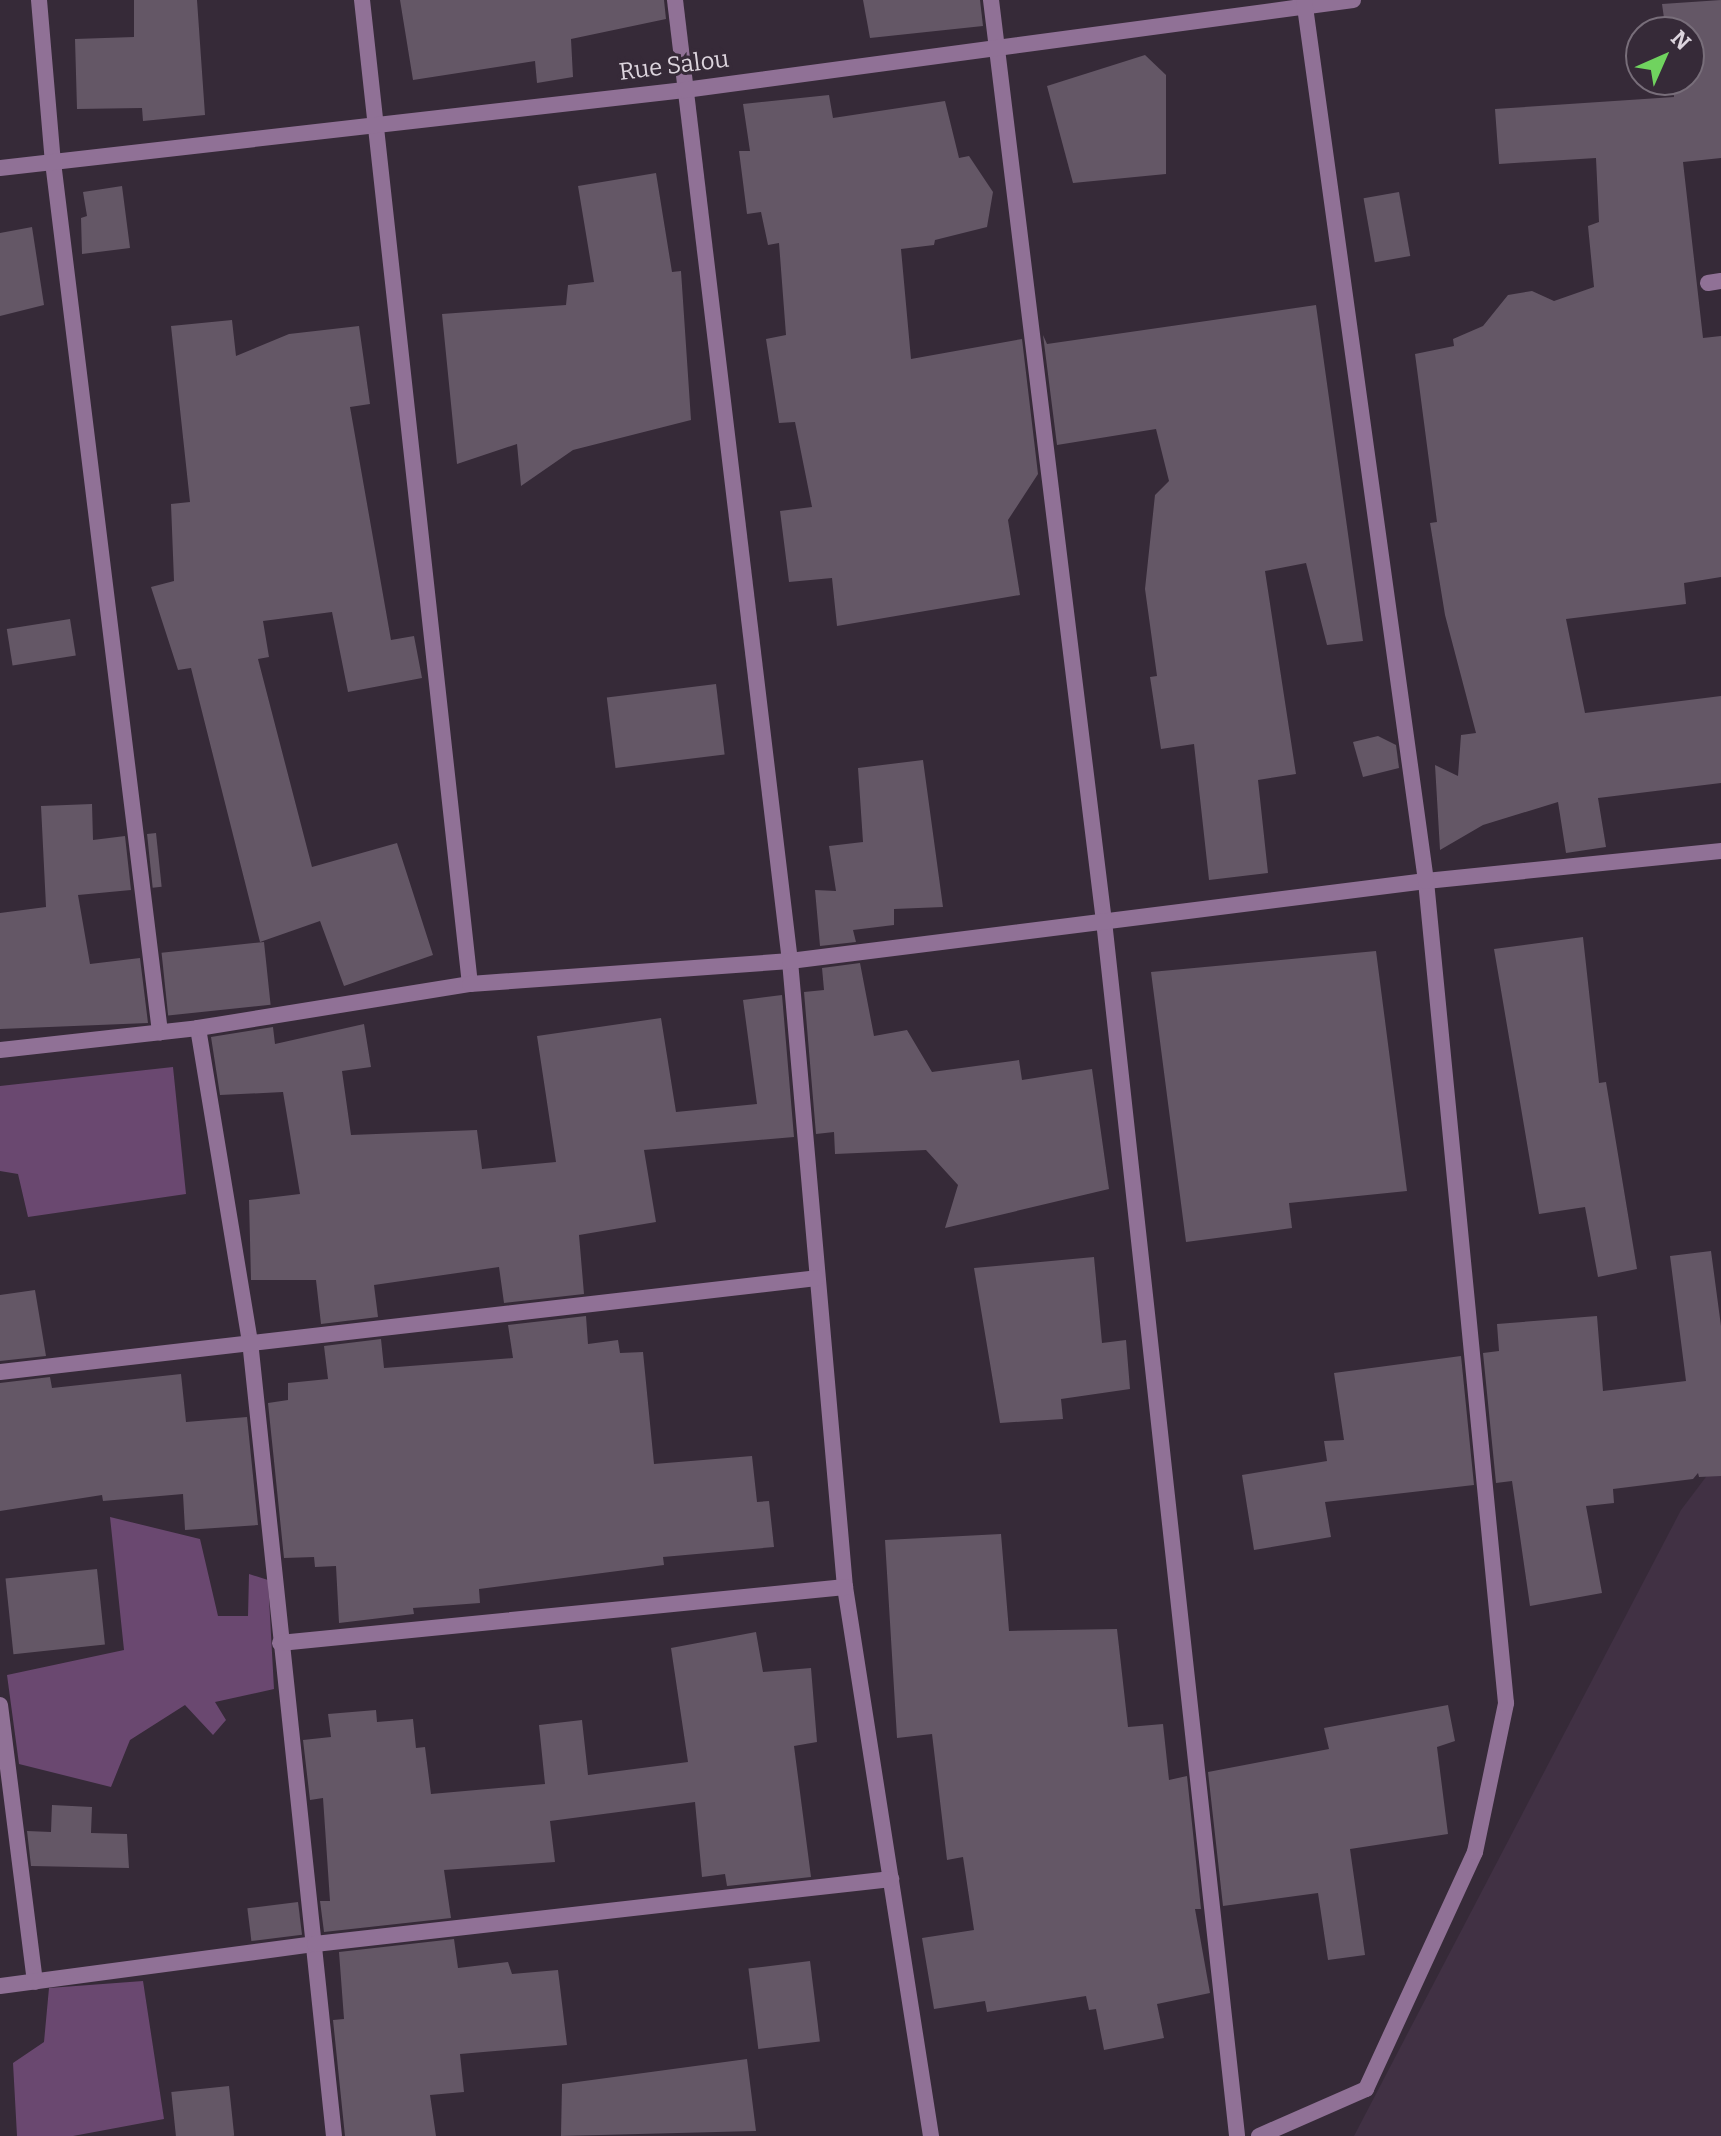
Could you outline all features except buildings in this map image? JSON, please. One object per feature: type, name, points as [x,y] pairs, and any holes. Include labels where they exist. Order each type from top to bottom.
[{"type":"street","points":[[39,0],[53,162],[160,1032]]},
{"type":"street","points":[[362,0],[470,984]]},
{"type":"street","points":[[675,0],[790,961],[845,1587],[931,2136]]},
{"type":"street","points":[[991,0],[1104,921],[1237,2136]]},
{"type":"street","name":"Rue Salou","points":[[0,168],[374,122],[685,90],[1304,2],[1353,0]]},
{"type":"street","points":[[1259,2136],[1366,2089],[1475,1852],[1506,1703],[1426,881],[1304,2]]},
{"type":"street","points":[[0,1050],[198,1028],[470,984],[790,961],[1426,881],[1721,851]]},
{"type":"street","points":[[198,1028],[250,1341],[334,2136]]},
{"type":"street","points":[[0,1372],[817,1278]]},
{"type":"street","points":[[280,1643],[845,1587]]},
{"type":"street","points":[[0,1705],[35,1982]]},
{"type":"street","points":[[0,1986],[315,1944],[891,1879]]},
{"type":"shaded area","points":[[173,1067],[186,1194],[28,1217],[18,1174],[0,1171],[0,1086]]},
{"type":"shaded area","points":[[1721,1457],[1721,2136],[1354,2136],[1681,1510]]},
{"type":"shaded area","points":[[110,1517],[200,1539],[218,1616],[248,1616],[249,1574],[268,1580],[274,1689],[215,1702],[226,1720],[213,1735],[185,1705],[130,1740],[111,1787],[19,1764],[7,1675],[124,1650]]},
{"type":"shaded area","points":[[143,1981],[164,2119],[73,2136],[17,2136],[13,2063],[44,2042],[49,1988]]}]
